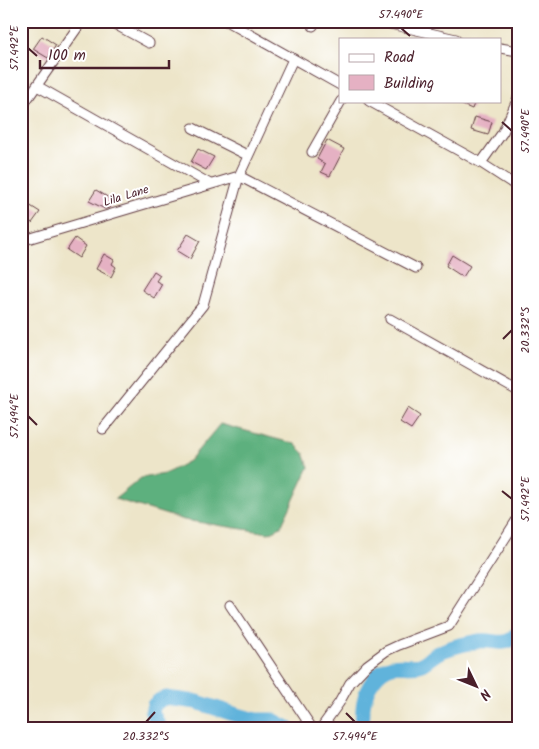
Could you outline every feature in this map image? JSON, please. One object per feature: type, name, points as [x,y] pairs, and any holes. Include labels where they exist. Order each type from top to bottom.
[{"type":"street","points":[[21,108],[82,21]]},
{"type":"street","points":[[109,21],[149,43]]},
{"type":"street","points":[[226,21],[339,84]]},
{"type":"street","points":[[376,21],[452,38]]},
{"type":"street","points":[[502,48],[518,51]]},
{"type":"street","points":[[103,429],[203,305],[239,176],[247,155],[293,59]]},
{"type":"street","points":[[37,86],[210,184]]},
{"type":"street","points":[[480,163],[503,132],[518,98]]},
{"type":"street","points":[[312,152],[340,102]]},
{"type":"street","points":[[371,102],[480,163],[518,187]]},
{"type":"street","points":[[194,128],[247,155]]},
{"type":"street","points":[[239,176],[416,268]]},
{"type":"street","name":"Lila Lane","points":[[21,241],[239,176]]},
{"type":"street","points":[[390,319],[518,391]]},
{"type":"street","points":[[321,728],[339,703],[350,683],[367,665],[386,651],[449,626],[518,518]]},
{"type":"street","points":[[230,605],[312,728]]},
{"type":"green space","points":[[220,424],[295,444],[304,453],[309,467],[281,527],[269,533],[184,520],[115,499],[141,478],[165,474],[189,461]]},
{"type":"building","points":[[42,36],[56,45],[48,58],[33,49]]},
{"type":"building","points":[[455,102],[475,102],[472,109]]},
{"type":"building","points":[[475,117],[492,122],[488,135],[471,130]]},
{"type":"building","points":[[327,140],[344,149],[330,176],[321,172],[325,164],[317,159]]},
{"type":"building","points":[[198,149],[214,157],[206,170],[191,162]]},
{"type":"building","points":[[96,190],[114,201],[110,208],[105,209],[89,201]]},
{"type":"building","points":[[21,200],[40,212],[32,223],[21,215]]},
{"type":"building","points":[[188,234],[200,241],[190,259],[177,251]]},
{"type":"building","points":[[75,238],[86,246],[79,258],[67,250]]},
{"type":"building","points":[[104,254],[114,260],[112,264],[116,267],[111,277],[96,269]]},
{"type":"building","points":[[452,255],[470,266],[463,277],[446,266]]},
{"type":"building","points":[[154,271],[160,275],[156,281],[162,284],[154,298],[142,290]]},
{"type":"building","points":[[408,408],[420,416],[411,429],[400,422]]},
{"type":"waterway","points":[[362,728],[365,696],[377,675],[382,671],[395,665],[419,665],[435,654],[453,647],[479,641],[509,641],[518,633]]},
{"type":"waterway","points":[[160,728],[152,712],[154,705],[166,698],[197,702],[256,720],[273,720],[288,728]]}]
